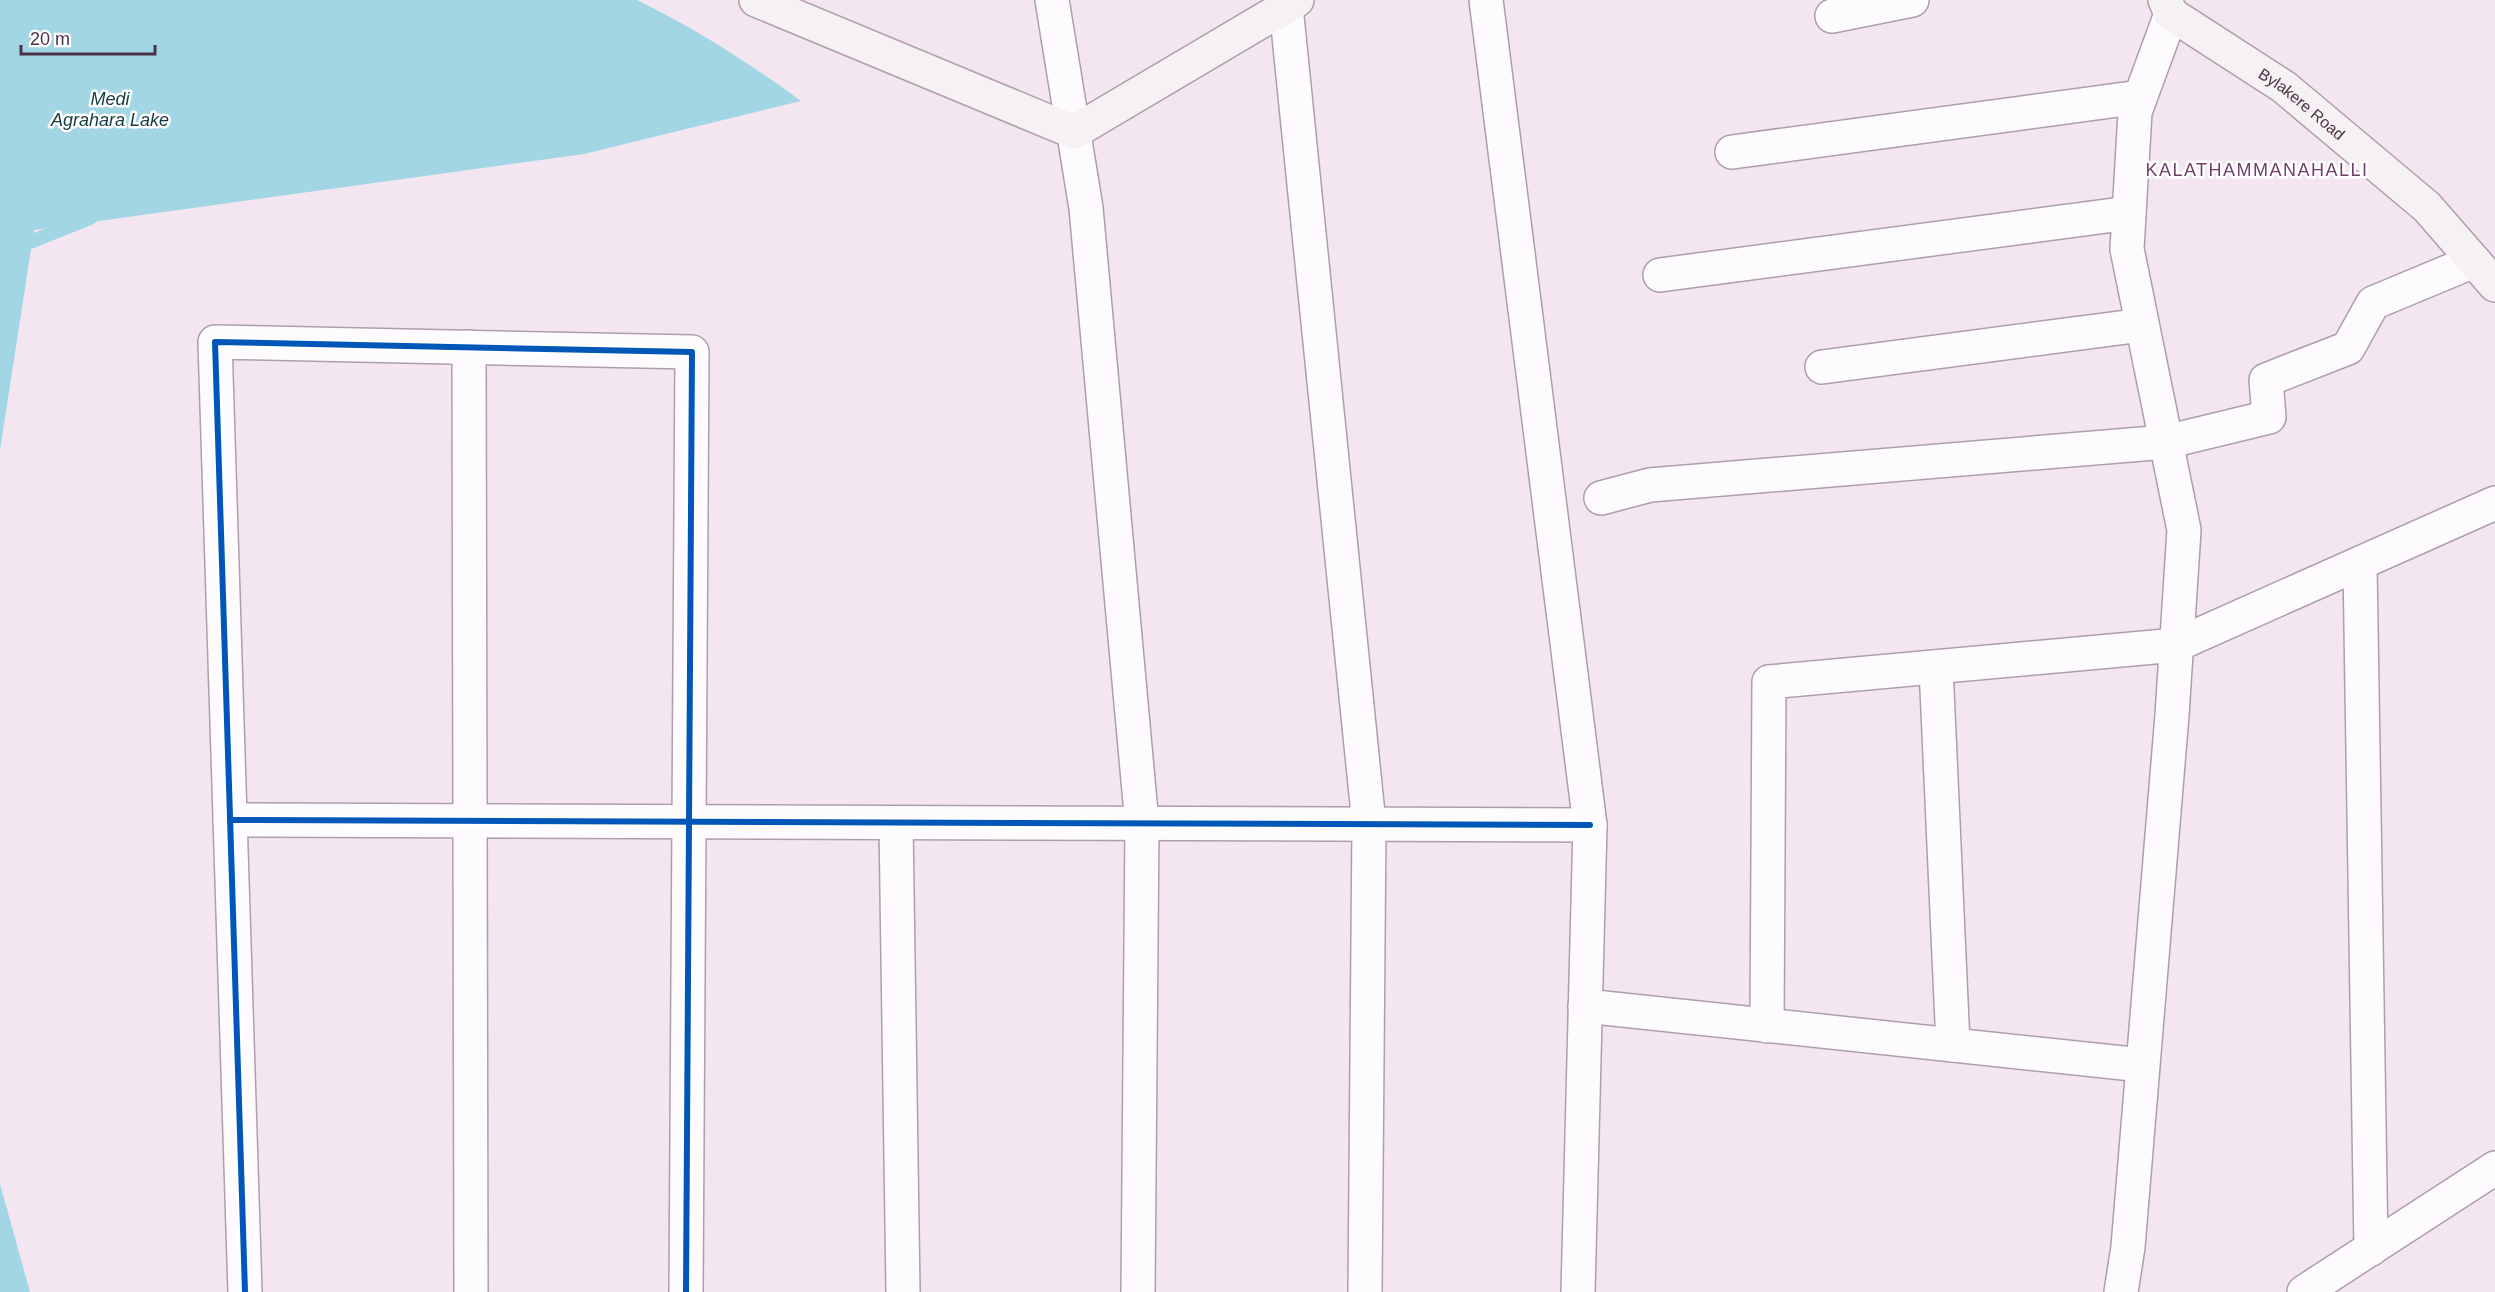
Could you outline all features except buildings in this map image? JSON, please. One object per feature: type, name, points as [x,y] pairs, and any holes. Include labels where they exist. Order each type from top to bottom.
[{"type":"street","points":[[756,0],[1074,132]]},
{"type":"street","points":[[1052,0],[1087,220],[1142,824],[1138,1292]]},
{"type":"street","points":[[1486,0],[1590,825],[1578,1292]]},
{"type":"street","points":[[1832,16],[1912,0]]},
{"type":"street","points":[[1074,132],[1291,3],[1369,824],[1365,1292]]},
{"type":"street","points":[[2121,1292],[2128,1247],[2184,530],[2127,249],[2135,112],[2168,7]]},
{"type":"street","name":"Bylakere Road","points":[[2168,7],[2284,87],[2427,207],[2485,273]]},
{"type":"street","points":[[1732,152],[2140,97]]},
{"type":"street","points":[[1660,275],[2129,213]]},
{"type":"street","points":[[1601,498],[1650,485],[2166,442],[2269,417],[2266,380],[2348,348],[2373,303],[2485,273]]},
{"type":"street","points":[[1822,368],[2142,325]]},
{"type":"street","points":[[245,1292],[215,342],[692,352],[686,1292]]},
{"type":"street","points":[[469,347],[471,1292]]},
{"type":"street","points":[[1767,1026],[1769,682],[2176,645],[2495,503]]},
{"type":"street","points":[[2360,564],[2371,1249]]},
{"type":"street","points":[[1936,667],[1953,1045]]},
{"type":"street","points":[[230,820],[1590,825]]},
{"type":"street","points":[[896,823],[903,1292]]},
{"type":"street","points":[[1585,1006],[2142,1065]]},
{"type":"street","points":[[2304,1292],[2495,1167]]},
{"type":"water","name":"Medi Agrahara Lake","points":[[0,0],[637,0],[721,47],[801,101],[584,154],[34,230],[0,450]]},
{"type":"water","points":[[0,1184],[30,1292],[0,1292]]},
{"type":"waterway","points":[[0,254],[90,218]]},
{"type":"cycle path","points":[[245,1292],[215,342],[692,352],[686,1292]]},
{"type":"cycle path","points":[[230,820],[1590,825]]},
{"type":"district","name":"KALATHAMMANAHALLI","points":[[2257,170]]}]
